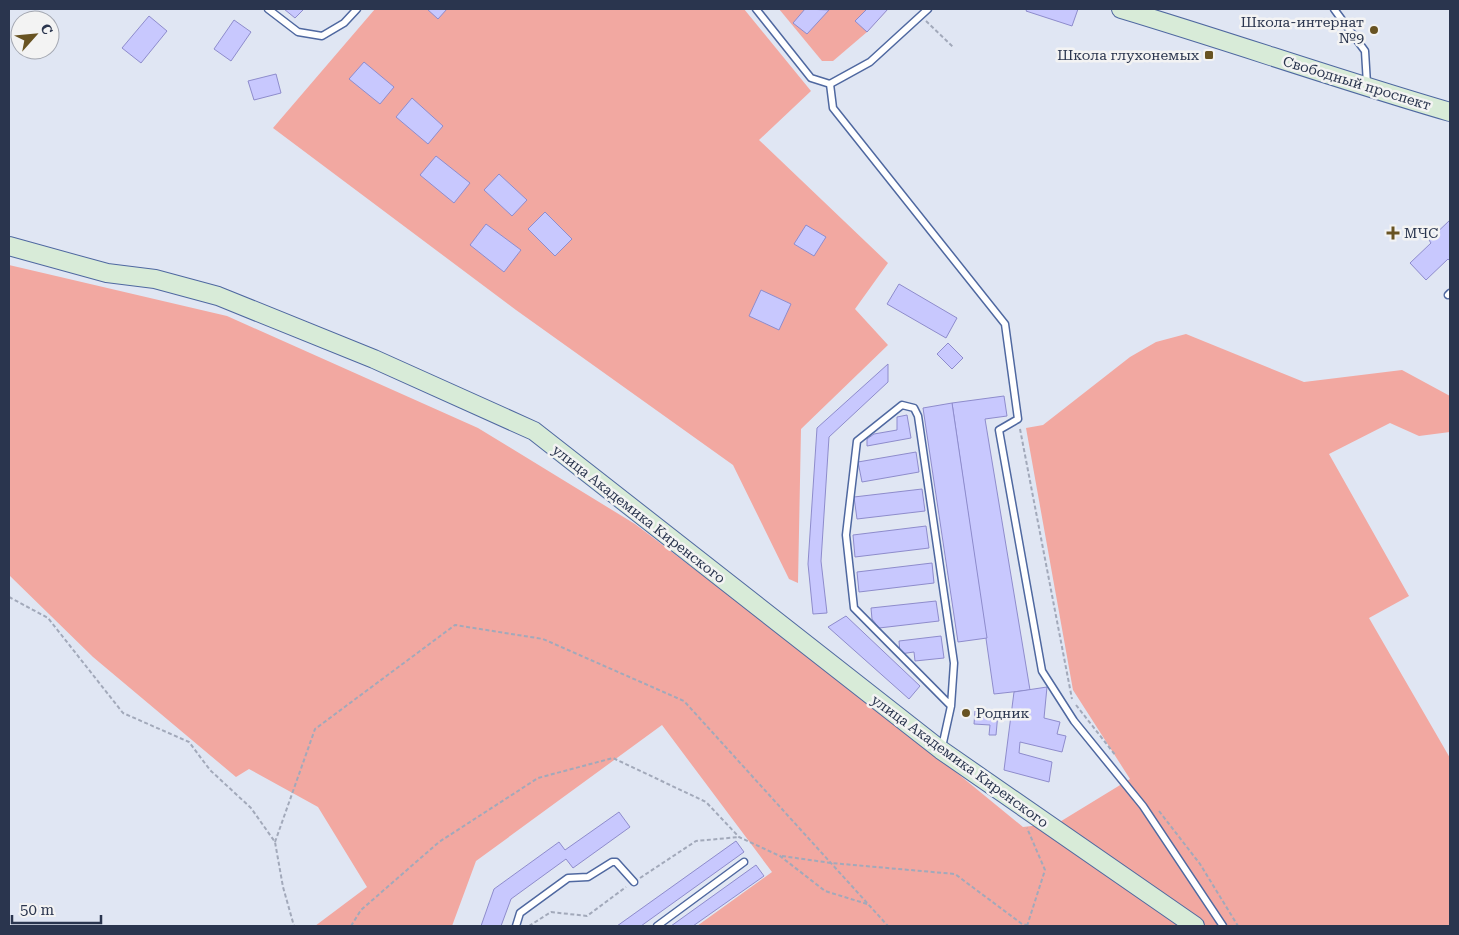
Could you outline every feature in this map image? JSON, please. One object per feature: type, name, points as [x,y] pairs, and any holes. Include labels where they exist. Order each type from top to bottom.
[{"type":"main road","name":"Свободный проспект","points":[[1121,9],[1367,88],[1450,112]]},
{"type":"main road","name":"улица Академика Киренского","points":[[9,246],[107,273],[155,279],[218,296],[374,358],[534,431],[941,750],[1195,926]]},
{"type":"lane","points":[[268,9],[298,32],[322,36],[344,23],[357,9]]},
{"type":"lane","points":[[756,9],[811,78],[830,84],[870,62],[928,9]]},
{"type":"lane","points":[[1334,9],[1365,51],[1367,88]]},
{"type":"lane","points":[[830,84],[833,108],[1005,324],[1018,419],[999,430],[1042,671],[1074,721],[1143,806],[1223,926]]},
{"type":"lane","points":[[941,750],[951,706],[954,663],[918,416],[914,408],[902,405],[857,441],[846,534],[854,608],[951,706]]},
{"type":"lane","points":[[516,926],[520,913],[568,878],[588,877],[612,862],[616,862],[634,882]]},
{"type":"lane","points":[[657,926],[744,862]]},
{"type":"path","points":[[921,16],[953,47]]},
{"type":"path","points":[[1018,419],[1072,700],[1120,762]]},
{"type":"path","points":[[9,597],[48,618],[123,713],[188,742],[210,770],[251,808],[275,842],[283,887],[294,926]]},
{"type":"path","points":[[275,842],[315,729],[455,625],[543,639],[684,701],[888,926]]},
{"type":"path","points":[[351,926],[360,910],[439,842],[538,778],[614,758],[706,802],[739,837],[780,856],[825,890],[869,904]]},
{"type":"path","points":[[1018,805],[1045,870],[1027,926]]},
{"type":"path","points":[[1157,809],[1200,864],[1238,926]]},
{"type":"path","points":[[780,856],[831,863],[955,874],[1022,924],[1031,926]]},
{"type":"shaded area","points":[[375,9],[744,9],[811,91],[759,140],[888,263],[855,309],[888,345],[801,429],[798,583],[789,579],[733,465],[516,310],[273,128]]},
{"type":"shaded area","points":[[779,9],[888,9],[867,32],[833,61],[822,61]]},
{"type":"shaded area","points":[[9,265],[227,316],[478,428],[635,524],[885,714],[1023,827],[1058,823],[1130,779],[1073,690],[1026,428],[1043,425],[1130,357],[1156,342],[1186,334],[1304,382],[1402,370],[1450,396],[1450,432],[1419,436],[1390,423],[1329,454],[1409,596],[1369,618],[1450,758],[1450,926],[697,926],[772,872],[662,725],[476,861],[452,926],[315,926],[367,887],[318,807],[249,769],[236,777],[93,657],[9,575]]},
{"type":"building","points":[[284,9],[304,9],[295,18]]},
{"type":"building","points":[[427,9],[447,9],[438,19]]},
{"type":"building","points":[[805,9],[829,10],[807,34],[793,23]]},
{"type":"building","points":[[867,9],[888,9],[867,32],[855,21]]},
{"type":"building","points":[[1027,9],[1078,9],[1072,26],[1026,11]]},
{"type":"building","points":[[149,16],[167,31],[141,63],[122,48]]},
{"type":"building","points":[[234,20],[251,32],[231,61],[214,49]]},
{"type":"building","points":[[364,62],[394,87],[380,104],[349,79]]},
{"type":"building","points":[[276,74],[281,93],[254,100],[248,81]]},
{"type":"building","points":[[412,98],[443,126],[428,144],[396,117]]},
{"type":"building","points":[[436,156],[470,183],[454,203],[420,175]]},
{"type":"building","points":[[499,174],[527,200],[512,216],[484,190]]},
{"type":"building","points":[[545,212],[572,239],[555,256],[528,229]]},
{"type":"building","points":[[1450,220],[1450,261],[1448,259],[1426,280],[1410,263],[1431,243],[1429,240]]},
{"type":"building","points":[[486,224],[521,250],[504,272],[470,245]]},
{"type":"building","points":[[806,225],[826,237],[814,256],[794,244]]},
{"type":"building","points":[[899,284],[957,318],[946,338],[887,304]]},
{"type":"building","points":[[761,290],[791,304],[779,330],[749,316]]},
{"type":"building","points":[[948,343],[963,358],[952,369],[937,354]]},
{"type":"building","points":[[888,364],[888,382],[829,437],[821,561],[827,613],[813,614],[808,564],[817,428]]},
{"type":"building","points":[[1004,396],[1007,416],[985,419],[1030,690],[994,694],[952,403]]},
{"type":"building","points":[[952,403],[987,638],[958,642],[923,408]]},
{"type":"building","points":[[907,415],[911,438],[867,446],[867,439],[874,434],[897,430],[897,417]]},
{"type":"building","points":[[916,452],[919,472],[862,482],[858,462]]},
{"type":"building","points":[[922,489],[925,511],[857,519],[854,497]]},
{"type":"building","points":[[926,526],[929,548],[855,557],[853,535]]},
{"type":"building","points":[[932,563],[934,583],[859,592],[857,572]]},
{"type":"building","points":[[936,601],[939,621],[879,628],[872,619],[871,608]]},
{"type":"building","points":[[846,616],[920,686],[909,699],[828,627]]},
{"type":"building","points":[[941,636],[944,658],[915,661],[914,652],[900,654],[899,641]]},
{"type":"building","points":[[1047,687],[1044,718],[1060,722],[1057,734],[1066,736],[1062,752],[1020,742],[1019,753],[1052,762],[1049,782],[1004,770],[1014,692]]},
{"type":"building","points":[[975,711],[998,713],[996,735],[989,735],[990,725],[974,724]]},
{"type":"building","points":[[619,812],[630,827],[573,868],[566,859],[511,899],[501,926],[481,926],[494,889],[559,842],[565,850]]},
{"type":"building","points":[[736,841],[744,852],[641,926],[617,926]]},
{"type":"building","points":[[756,865],[764,876],[693,926],[671,926]]},
{"type":"place","name":"Школа-интернат №9","points":[[1374,30]]},
{"type":"place","name":"Школа глухонемых","points":[[1209,55]]},
{"type":"place","name":"МЧС","points":[[1393,233]]},
{"type":"place","name":"Родник","points":[[966,713]]}]
